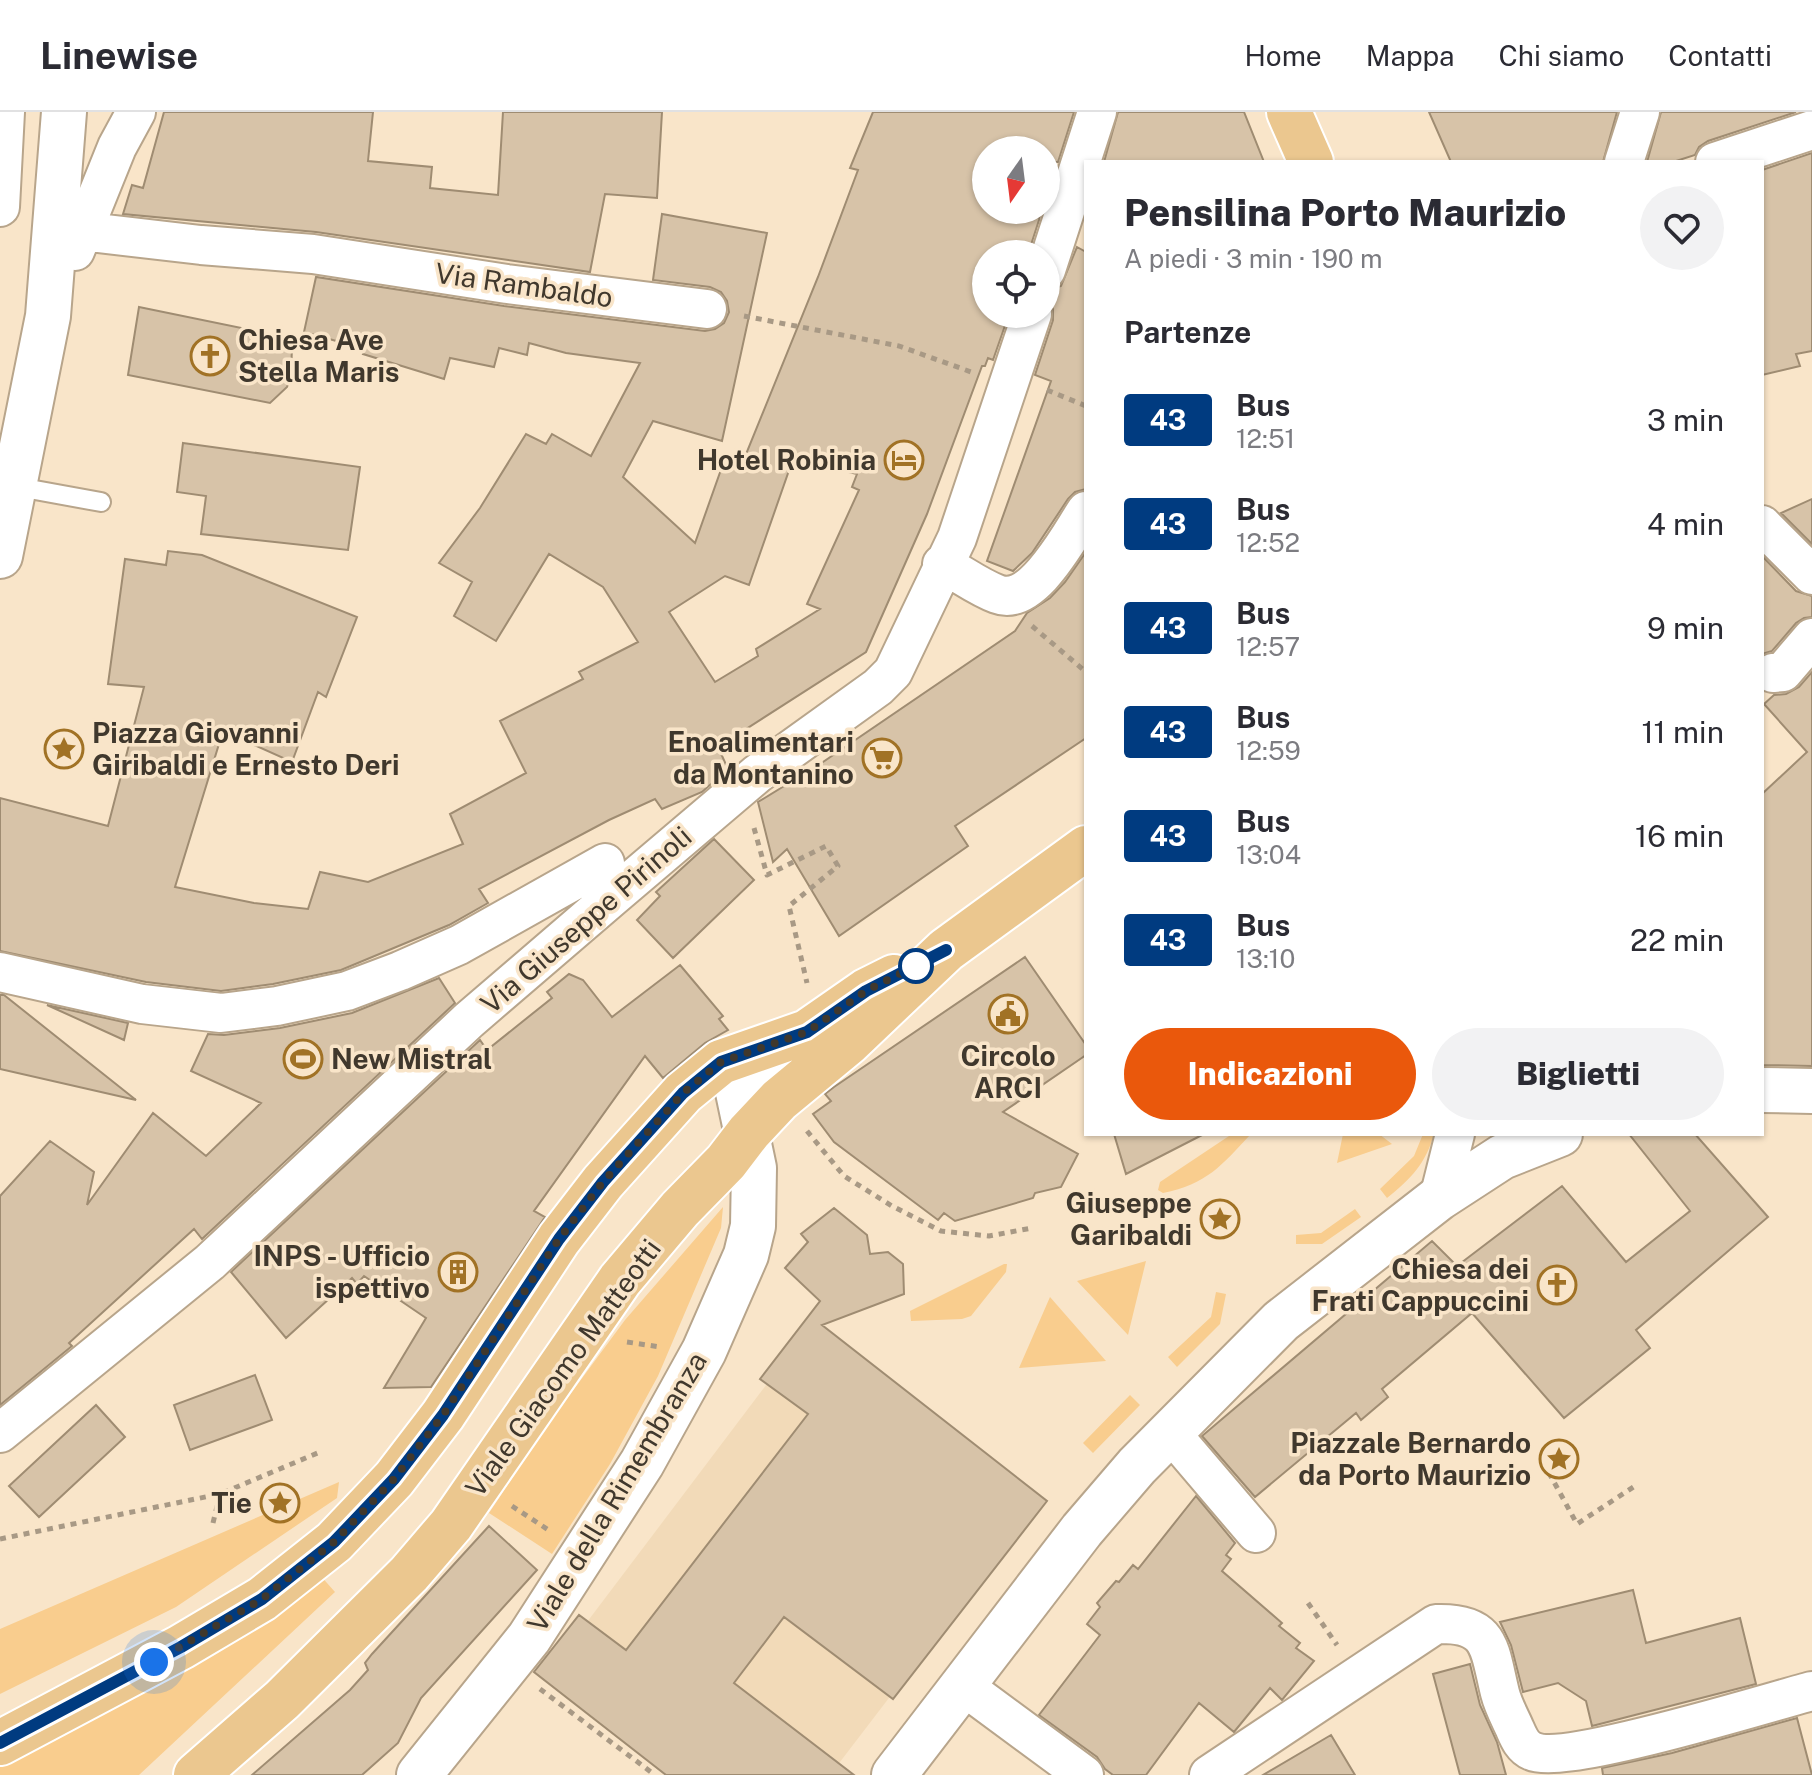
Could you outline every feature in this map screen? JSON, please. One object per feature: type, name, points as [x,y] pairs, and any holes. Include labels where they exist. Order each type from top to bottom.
[{"type":"main road","points":[[1289,112],[1311,160]]},
{"type":"main road","points":[[0,1743],[181,1647],[262,1599],[334,1542],[394,1479],[443,1415],[559,1239],[603,1182],[683,1093],[738,1094],[779,1100],[848,1043],[946,950],[1084,849]]},
{"type":"main road","points":[[738,1094],[807,1032],[866,991],[946,950]]},
{"type":"main road","name":"Viale Giacomo Matteotti","points":[[196,1775],[274,1707],[409,1574],[451,1525],[572,1349],[625,1249],[649,1216],[733,1118],[738,1094]]},
{"type":"street","points":[[0,207],[5,112]]},
{"type":"street","points":[[0,556],[48,316],[70,229],[136,112]]},
{"type":"street","points":[[1056,240],[1097,112]]},
{"type":"street","points":[[1311,160],[1316,112]]},
{"type":"street","points":[[1625,160],[1640,112]]},
{"type":"street","points":[[64,125],[80,154],[95,157],[117,147]]},
{"type":"street","points":[[64,125],[70,229]]},
{"type":"street","points":[[1721,160],[1812,130]]},
{"type":"street","name":"Via Rambaldo","points":[[70,229],[201,245],[313,254],[507,284],[707,309]]},
{"type":"street","name":"Via Giuseppe Pirinoli","points":[[0,1433],[210,1262],[469,1020],[742,787],[878,687],[893,672],[957,538],[1027,328]]},
{"type":"street","points":[[942,564],[998,595],[1013,597],[1025,592],[1037,581],[1084,514]]},
{"type":"street","points":[[1764,527],[1812,575]]},
{"type":"street","points":[[1773,673],[1783,672],[1812,638]]},
{"type":"street","points":[[0,972],[142,1004],[221,1013],[277,1006],[347,991],[400,971],[459,945],[605,863]]},
{"type":"street","points":[[738,1094],[769,1082],[807,1032]]},
{"type":"street","points":[[1764,1090],[1812,1091]]},
{"type":"street","name":"Viale della Rimembranza","points":[[419,1775],[529,1638],[642,1463],[704,1351],[746,1255],[753,1226],[754,1168],[738,1094]]},
{"type":"street","points":[[1439,1198],[1454,1136]]},
{"type":"street","points":[[894,1775],[1082,1530],[1137,1466],[1281,1321],[1439,1198],[1502,1157],[1555,1136]]},
{"type":"street","points":[[1170,1432],[1256,1533]]},
{"type":"street","points":[[1209,1775],[1436,1624],[1456,1624],[1476,1632],[1489,1644],[1501,1698],[1520,1742],[1532,1752],[1595,1749],[1812,1691]]},
{"type":"street","points":[[962,1685],[1084,1775]]},
{"type":"lane","points":[[13,486],[101,502]]},
{"type":"path","points":[[707,309],[899,346],[986,378]]},
{"type":"path","points":[[1036,389],[1051,391],[1084,405]]},
{"type":"path","points":[[1037,631],[1084,670]]},
{"type":"path","points":[[742,787],[767,875],[826,846],[838,866],[789,906],[807,983]]},
{"type":"path","points":[[805,1128],[844,1176],[892,1206],[941,1231],[989,1236],[1032,1228]]},
{"type":"path","points":[[572,1349],[643,1345],[704,1351]]},
{"type":"path","points":[[0,1539],[220,1494],[320,1452]]},
{"type":"path","points":[[1543,1462],[1577,1524],[1638,1484]]},
{"type":"path","points":[[213,1523],[220,1494]]},
{"type":"path","points":[[504,1501],[562,1538],[576,1566]]},
{"type":"path","points":[[1308,1603],[1359,1676]]},
{"type":"path","points":[[531,1682],[655,1775]]},
{"type":"shaded area","points":[[1229,1136],[1249,1136],[1222,1164],[1202,1179],[1163,1193],[1158,1190],[1160,1182]]},
{"type":"shaded area","points":[[1343,1136],[1382,1136],[1392,1144],[1337,1163]]},
{"type":"shaded area","points":[[1422,1136],[1433,1136],[1422,1162],[1387,1198],[1380,1189],[1414,1156]]},
{"type":"shaded area","points":[[723,1207],[721,1228],[658,1376],[610,1464],[552,1554],[489,1513],[549,1423],[625,1320]]},
{"type":"shaded area","points":[[1355,1209],[1361,1217],[1322,1244],[1296,1244],[1296,1235],[1321,1233]]},
{"type":"shaded area","points":[[1146,1261],[1128,1335],[1077,1281]]},
{"type":"shaded area","points":[[1007,1264],[1006,1272],[971,1316],[911,1321],[910,1311]]},
{"type":"shaded area","points":[[1216,1292],[1226,1294],[1220,1324],[1177,1367],[1168,1357],[1211,1317]]},
{"type":"shaded area","points":[[1050,1297],[1106,1361],[1019,1368]]},
{"type":"shaded area","points":[[810,1327],[1038,1503],[830,1775],[547,1675]]},
{"type":"shaded area","points":[[1130,1395],[1140,1405],[1093,1453],[1083,1443]]},
{"type":"shaded area","points":[[339,1482],[337,1498],[176,1607],[0,1694],[0,1629]]},
{"type":"shaded area","points":[[319,1574],[335,1592],[139,1775],[0,1775],[0,1765]]},
{"type":"building","points":[[164,112],[373,112],[368,161],[432,167],[430,188],[498,195],[503,112],[662,112],[657,198],[605,194],[590,272],[316,232],[123,214],[132,185],[143,188]]},
{"type":"building","points":[[873,112],[1074,112],[1060,156],[1060,136],[972,136],[972,224],[1038,224],[1033,240],[972,240],[972,328],[1004,328],[993,360],[988,358],[982,366],[927,514],[866,652],[718,747],[728,769],[702,792],[662,809],[655,799],[609,820],[479,889],[488,903],[449,925],[341,970],[221,991],[146,982],[0,951],[0,798],[108,826],[144,687],[108,684],[125,559],[166,565],[168,551],[202,555],[357,617],[326,697],[318,692],[292,762],[223,731],[175,887],[254,903],[308,909],[320,872],[368,882],[463,844],[450,814],[526,773],[500,721],[583,679],[579,672],[638,642],[603,587],[549,554],[496,641],[454,616],[472,582],[439,563],[480,508],[526,434],[546,444],[552,434],[591,456],[640,363],[566,353],[529,343],[527,355],[499,348],[494,367],[450,358],[444,379],[363,354],[365,349],[304,332],[316,277],[504,306],[705,331],[724,323],[729,312],[721,292],[710,287],[653,280],[662,214],[767,233],[722,441],[653,421],[623,477],[695,543],[723,464],[740,469],[858,170],[850,168]],"holes":[[[793,459],[857,474],[852,487],[859,490],[807,604],[820,609],[756,649],[758,656],[715,682],[669,612],[725,576],[749,585]]]},
{"type":"building","points":[[1118,112],[1244,112],[1263,160],[1105,160]]},
{"type":"building","points":[[1429,112],[1617,112],[1604,160],[1450,160]]},
{"type":"building","points":[[1661,112],[1796,112],[1708,141],[1699,147],[1695,155],[1679,160],[1648,160]]},
{"type":"building","points":[[1812,153],[1812,351],[1796,354],[1800,366],[1764,375],[1764,169]]},
{"type":"building","points":[[1077,247],[1084,251],[1084,490],[1075,492],[1068,499],[1032,553],[1013,571],[987,561],[1051,381],[1035,375],[1050,328],[1060,328],[1060,286]]},
{"type":"building","name":"Chiesa Ave Stella Maris","points":[[139,307],[266,333],[292,346],[291,376],[287,387],[270,403],[128,375]]},
{"type":"building","points":[[183,443],[360,467],[348,550],[201,534],[206,496],[177,492]]},
{"type":"building","points":[[1812,499],[1812,544],[1781,513]]},
{"type":"building","points":[[1084,555],[1084,739],[955,826],[968,846],[839,936],[787,849],[773,862],[758,802],[820,764],[1015,631],[1027,613],[1050,598]]},
{"type":"building","points":[[1764,558],[1796,591],[1812,596],[1812,617],[1796,623],[1772,651],[1764,653]]},
{"type":"building","points":[[1812,672],[1812,1066],[1764,1065],[1764,792],[1807,752],[1764,704],[1774,695],[1786,694],[1799,687]]},
{"type":"building","points":[[714,839],[754,880],[673,958],[637,920],[660,896],[656,892]]},
{"type":"building","points":[[1025,957],[1084,1042],[1084,1056],[1003,1112],[1078,1154],[1061,1187],[955,1221],[944,1213],[938,1220],[834,1142],[813,1114],[831,1101],[825,1094]]},
{"type":"building","points":[[680,965],[723,1016],[719,1019],[728,1030],[705,1043],[663,1078],[645,1056],[534,1211],[545,1217],[431,1387],[384,1388],[426,1318],[364,1276],[357,1284],[352,1278],[286,1338],[231,1272],[480,1040],[487,1050],[552,998],[547,992],[569,974],[583,980],[612,1017]]},
{"type":"building","points":[[439,978],[455,1003],[202,1239],[194,1229],[69,1343],[72,1346],[0,1405],[0,1196],[50,1141],[94,1172],[87,1205],[153,1113],[206,1156],[261,1103],[191,1071],[208,1034],[280,1028],[352,1013]]},
{"type":"building","points":[[0,995],[4,995],[136,1100],[0,1069]]},
{"type":"building","points":[[47,1005],[128,1023],[124,1040]]},
{"type":"building","points":[[1115,1136],[1200,1136],[1126,1174]]},
{"type":"building","points":[[1631,1136],[1697,1136],[1768,1217],[1636,1330],[1650,1348],[1564,1418],[1472,1313],[1382,1389],[1388,1397],[1361,1420],[1356,1413],[1255,1497],[1202,1436],[1432,1241],[1457,1266],[1562,1186],[1626,1262],[1690,1211]]},
{"type":"building","points":[[834,1208],[867,1235],[870,1254],[888,1252],[903,1264],[904,1294],[822,1325],[1047,1501],[893,1699],[784,1617],[734,1683],[854,1775],[666,1775],[534,1672],[579,1615],[626,1650],[808,1414],[760,1379],[820,1301],[785,1268],[808,1242],[801,1234]]},
{"type":"building","points":[[255,1375],[272,1420],[190,1450],[174,1405]]},
{"type":"building","points":[[96,1405],[125,1437],[39,1517],[9,1486]]},
{"type":"building","points":[[1196,1496],[1235,1543],[1226,1555],[1231,1559],[1222,1571],[1282,1623],[1279,1626],[1300,1643],[1296,1648],[1314,1661],[1282,1700],[1270,1688],[1234,1732],[1199,1703],[1146,1775],[1113,1775],[1097,1757],[1039,1715],[1100,1635],[1087,1624],[1100,1607],[1097,1603],[1133,1565],[1138,1569]]},
{"type":"building","points":[[489,1526],[537,1570],[421,1698],[398,1743],[362,1775],[252,1775],[350,1690],[368,1670],[365,1663],[372,1654]]},
{"type":"building","points":[[1633,1590],[1646,1643],[1740,1618],[1756,1684],[1592,1726],[1586,1701],[1558,1683],[1523,1692],[1511,1645],[1500,1622]]},
{"type":"building","points":[[1470,1664],[1480,1705],[1497,1742],[1506,1775],[1460,1775],[1433,1674]]},
{"type":"building","points":[[1797,1718],[1812,1775],[1603,1775],[1602,1768],[1672,1753]]},
{"type":"building","points":[[1331,1735],[1355,1775],[1263,1775]]},
{"type":"bus line","name":"43","points":[[0,1743],[74,1706],[262,1599],[334,1542],[394,1479],[443,1415],[559,1239],[603,1182],[683,1093],[721,1062],[807,1032],[866,991],[946,950]]},
{"type":"place","name":"Chiesa Ave Stella Maris","points":[[210,356]]},
{"type":"place","name":"Hotel Robinia","points":[[904,460]]},
{"type":"place","name":"Piazza Giovanni Giribaldi e Ernesto Deri","points":[[64,749]]},
{"type":"place","name":"Enoalimentari da Montanino","points":[[882,758]]},
{"type":"place","name":"Circolo ARCI","points":[[1008,1014]]},
{"type":"place","name":"New Mistral","points":[[303,1059]]},
{"type":"place","name":"Giuseppe Garibaldi","points":[[1220,1219]]},
{"type":"place","name":"INPS - Ufficio ispettivo","points":[[458,1272]]},
{"type":"place","name":"Chiesa dei Frati Cappuccini","points":[[1557,1285]]},
{"type":"place","name":"Piazzale Bernardo da Porto Maurizio","points":[[1559,1459]]},
{"type":"place","name":"Tie","points":[[280,1503]]},
{"type":"route","points":[[154,1662],[262,1599],[334,1542],[394,1479],[443,1415],[559,1239],[603,1182],[683,1093],[721,1062],[807,1032],[866,991],[919,964],[916,966]]}]
